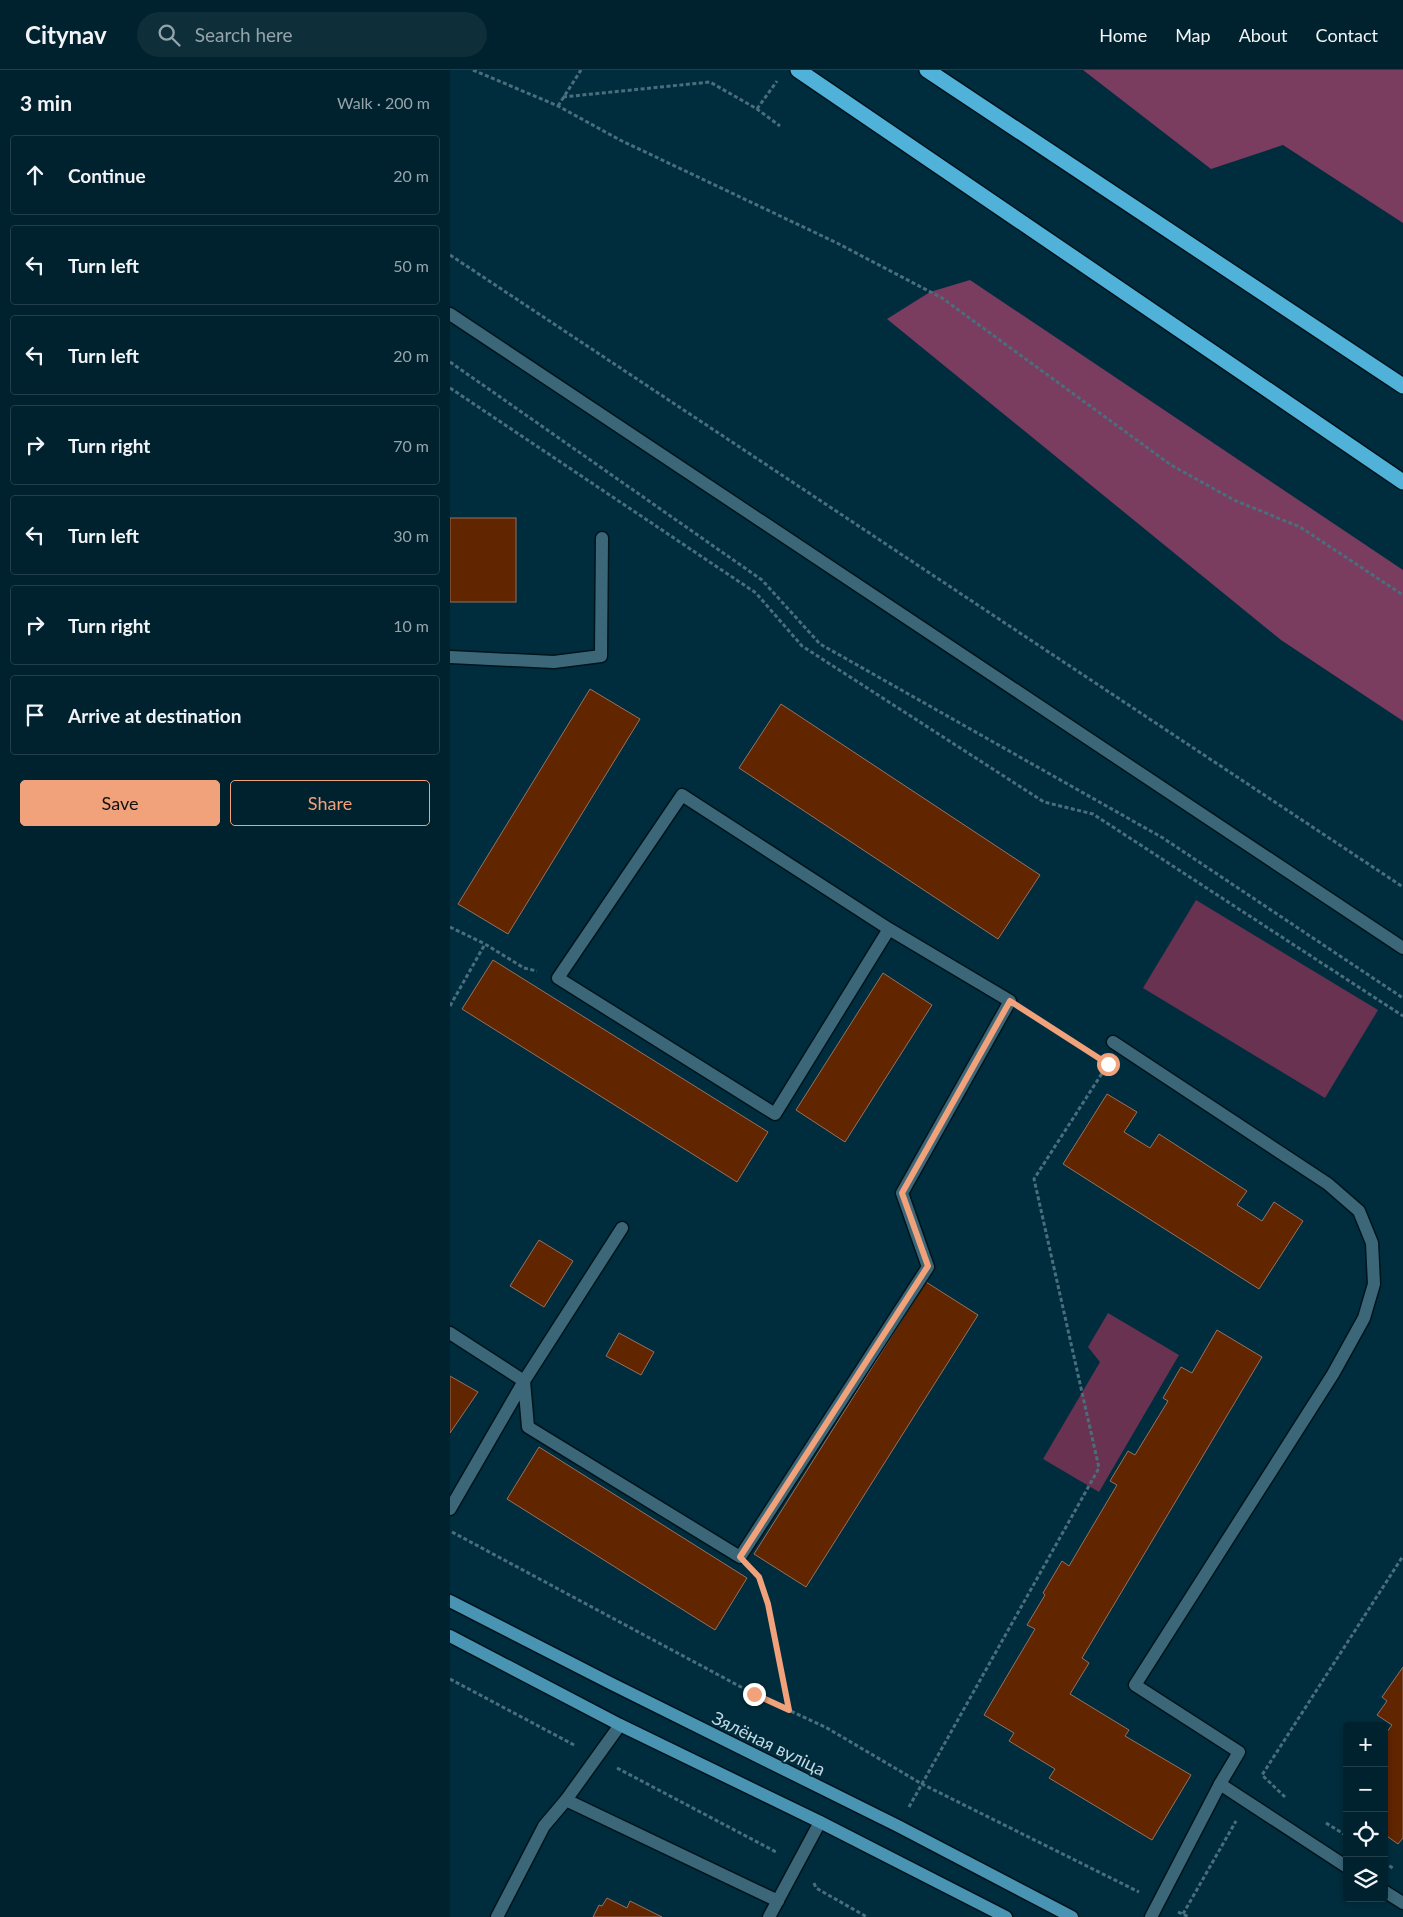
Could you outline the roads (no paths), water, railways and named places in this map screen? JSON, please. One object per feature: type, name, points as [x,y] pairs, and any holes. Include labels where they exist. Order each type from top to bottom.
[{"type":"highway","points":[[798,70],[1403,482]]},
{"type":"highway","points":[[927,70],[944,76],[1403,386]]},
{"type":"main road","name":"Зялёная вуліца","points":[[450,1601],[610,1684],[898,1826],[1072,1917]]},
{"type":"main road","points":[[450,1636],[620,1724],[820,1822],[1006,1917]]},
{"type":"street","points":[[450,314],[1403,948]]},
{"type":"street","points":[[450,657],[554,662],[601,656],[602,538]]},
{"type":"street","points":[[524,1381],[528,1427],[740,1557],[928,1266],[902,1193],[1010,1001],[889,928],[682,795],[558,978],[775,1114],[889,928]]},
{"type":"street","points":[[1113,1042],[1328,1184],[1359,1212],[1372,1243],[1374,1284],[1364,1318],[1333,1374],[1135,1685],[1239,1752],[1220,1784],[1151,1917]]},
{"type":"street","points":[[450,1509],[524,1381],[622,1228]]},
{"type":"street","points":[[450,1333],[524,1381]]},
{"type":"street","points":[[497,1917],[544,1826],[566,1800],[620,1724]]},
{"type":"street","points":[[1220,1784],[1343,1864]]},
{"type":"street","points":[[566,1800],[778,1901]]},
{"type":"street","points":[[769,1917],[820,1822]]},
{"type":"street","points":[[1388,1894],[1403,1903]]}]
